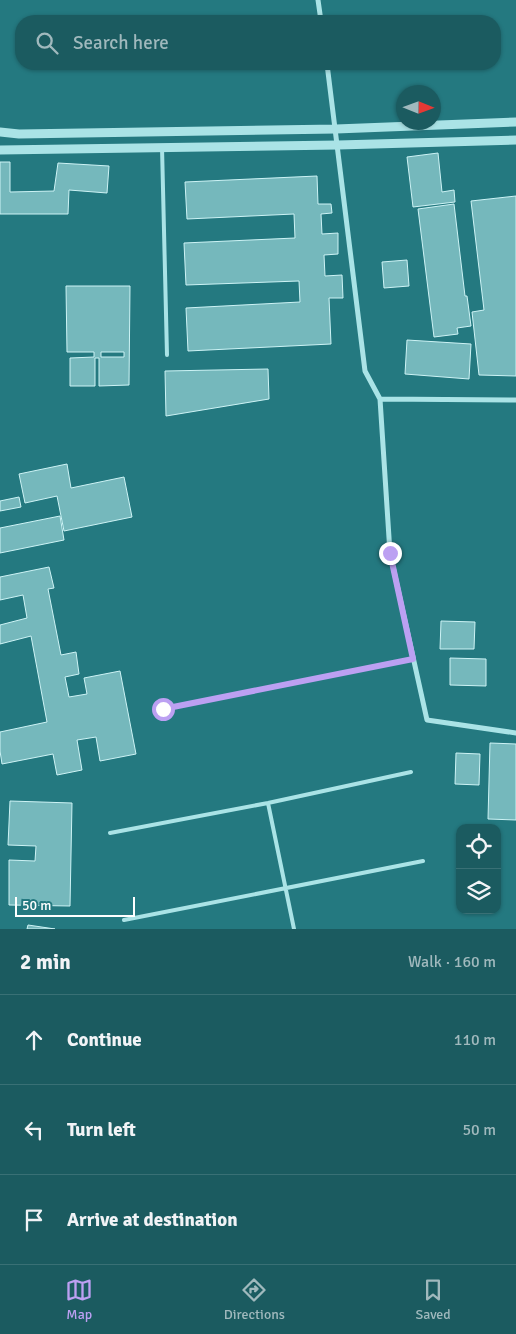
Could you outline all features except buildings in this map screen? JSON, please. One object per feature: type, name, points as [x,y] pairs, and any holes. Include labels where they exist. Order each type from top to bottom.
[{"type":"street","points":[[318,0],[320,15]]},
{"type":"street","points":[[328,70],[365,371],[380,399],[390,553],[427,720],[516,733]]},
{"type":"street","points":[[0,132],[20,134],[336,129],[516,122]]},
{"type":"street","points":[[0,150],[338,145],[516,140]]},
{"type":"street","points":[[380,399],[516,400]]},
{"type":"lane","points":[[162,147],[167,355]]},
{"type":"lane","points":[[163,709],[413,659]]},
{"type":"lane","points":[[110,833],[268,803],[411,772]]},
{"type":"lane","points":[[268,803],[294,929]]},
{"type":"lane","points":[[124,920],[422,862]]},
{"type":"route","points":[[163,709],[413,659],[390,553]]}]
